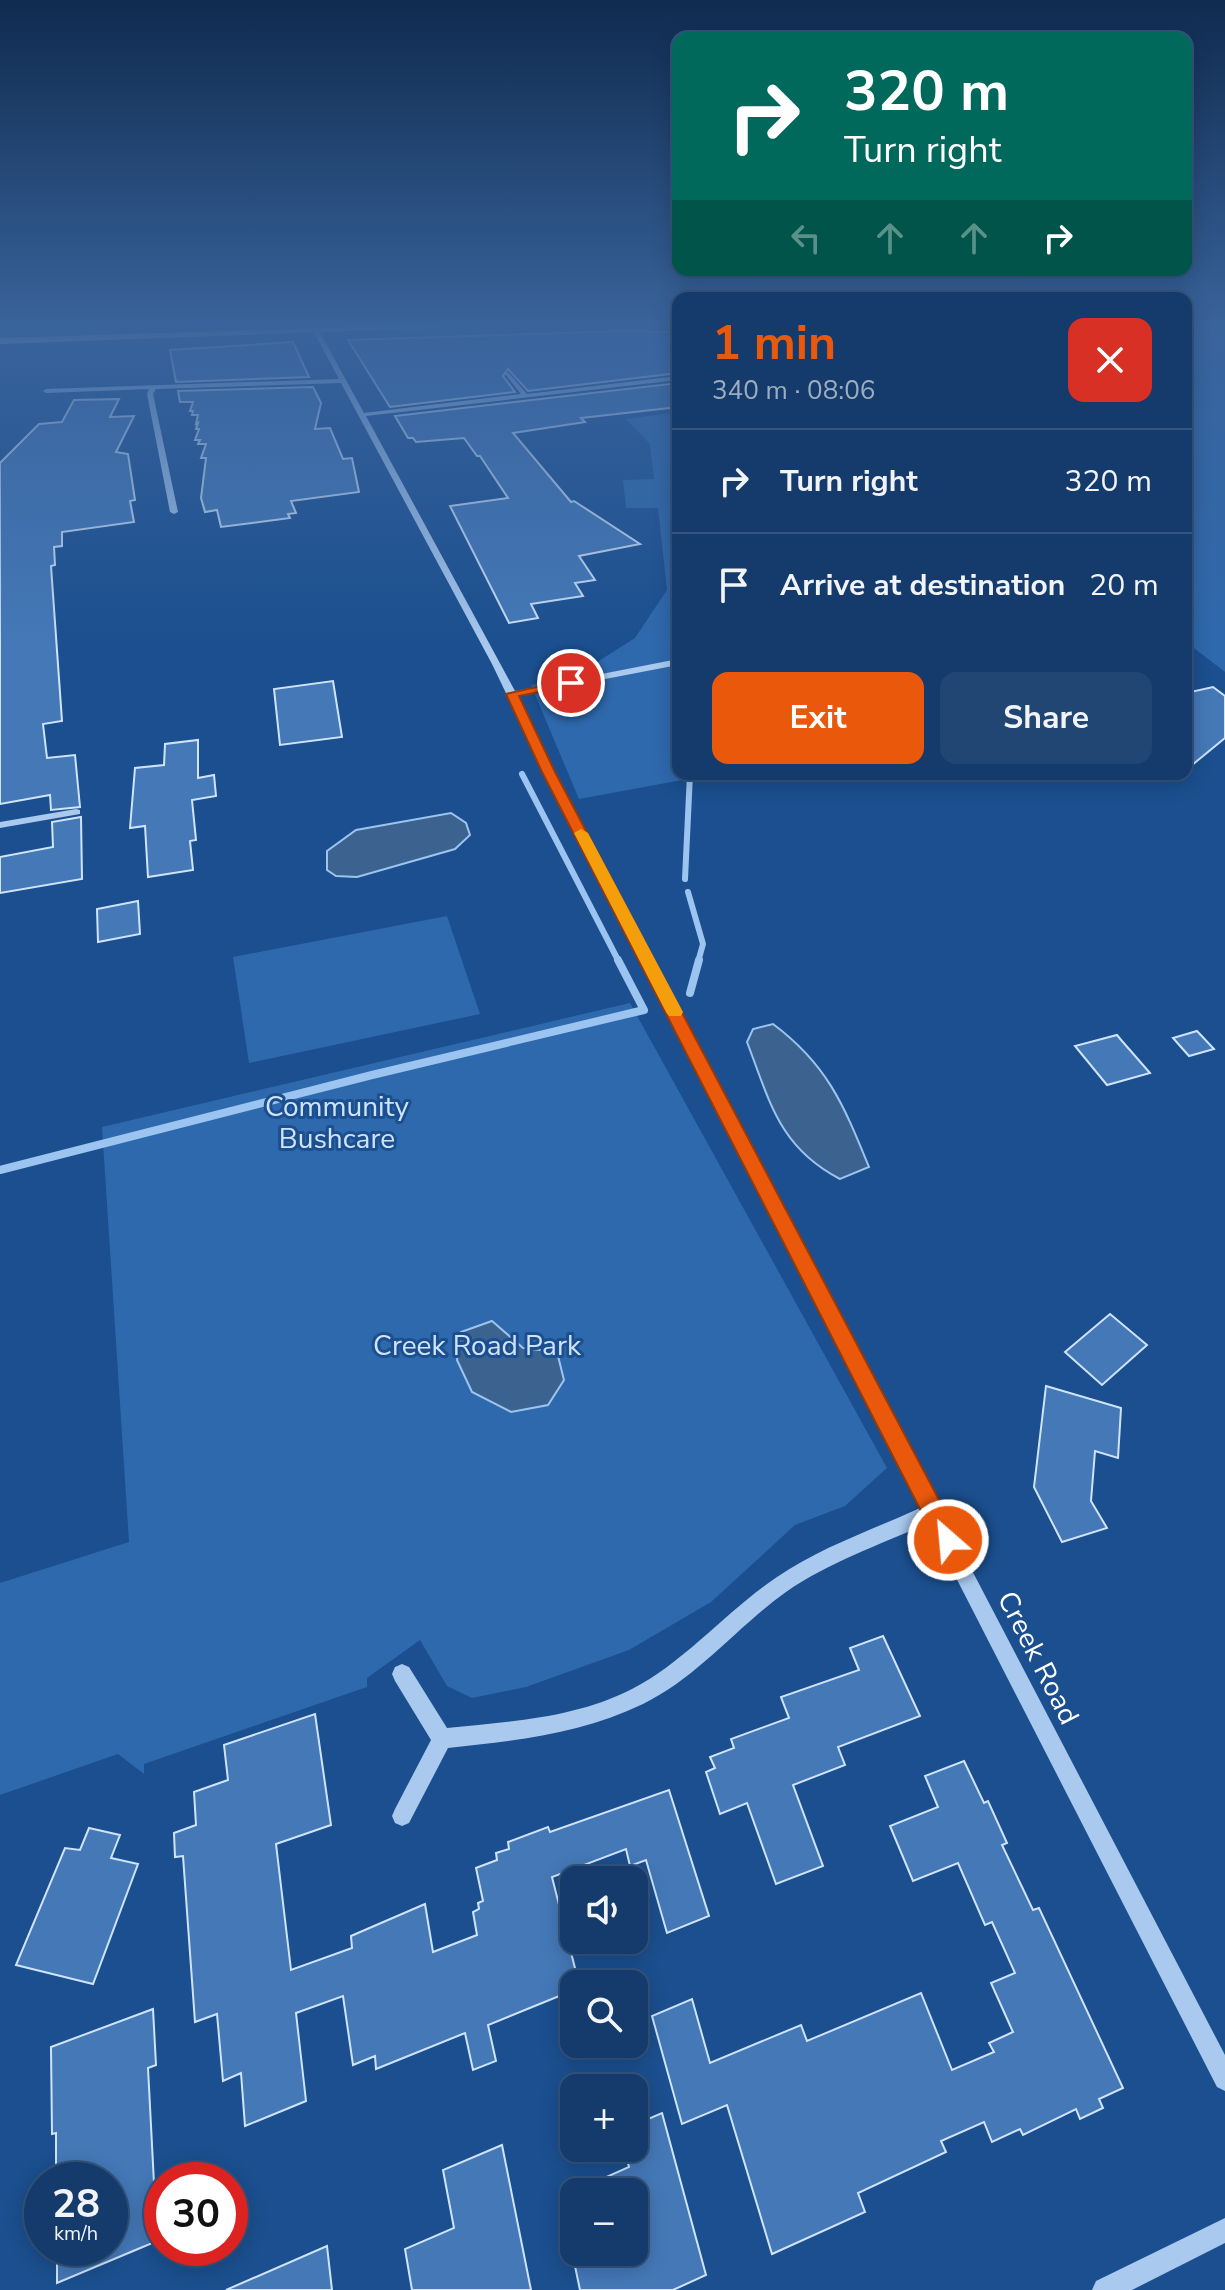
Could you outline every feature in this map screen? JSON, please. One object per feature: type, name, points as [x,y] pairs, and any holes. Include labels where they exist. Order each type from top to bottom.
[{"type":"street","points":[[158,434],[174,512]]},
{"type":"street","name":"Creek Road","points":[[372,434],[512,694],[549,772],[934,1511],[1225,2079]]},
{"type":"street","points":[[512,694],[672,663]]},
{"type":"street","points":[[0,825],[76,812]]},
{"type":"street","points":[[442,1739],[579,1719],[626,1700],[660,1684],[763,1597],[803,1571],[934,1511]]},
{"type":"street","points":[[402,1674],[442,1739]]},
{"type":"street","points":[[402,1816],[442,1739]]},
{"type":"street","points":[[1105,2290],[1225,2230]]},
{"type":"green space","points":[[640,434],[672,434],[672,780],[682,780],[579,799],[531,685],[575,676],[635,638],[667,590],[658,508],[626,508],[623,480],[654,479],[650,444]]},
{"type":"green space","points":[[1192,434],[1225,434],[1225,672],[1192,647]]},
{"type":"green space","points":[[447,916],[480,1014],[249,1063],[233,957]]},
{"type":"green space","name":"Creek Road Park","points":[[630,1003],[887,1468],[845,1506],[795,1525],[711,1602],[629,1650],[526,1687],[472,1698],[447,1686],[420,1640],[367,1678],[367,1687],[144,1764],[144,1774],[118,1754],[0,1795],[0,1583],[129,1542],[102,1127]]},
{"type":"shaded area","points":[[451,813],[466,823],[470,835],[455,849],[357,877],[336,876],[327,870],[327,851],[356,830]]},
{"type":"shaded area","points":[[773,1024],[792,1039],[821,1071],[842,1106],[869,1167],[840,1179],[803,1153],[779,1121],[747,1042],[753,1029]]},
{"type":"shaded area","points":[[492,1321],[523,1348],[557,1352],[564,1380],[548,1405],[511,1412],[472,1392],[457,1360],[461,1332]]},
{"type":"building","points":[[29,434],[125,434],[116,452],[128,454],[135,500],[130,501],[134,522],[62,532],[62,546],[54,547],[55,565],[51,566],[62,721],[43,724],[47,758],[75,755],[80,807],[51,810],[50,795],[0,804],[0,463]]},
{"type":"building","points":[[197,434],[332,434],[343,459],[352,458],[359,492],[291,501],[296,513],[288,514],[290,518],[221,527],[217,510],[205,512],[201,498],[206,458],[201,458],[206,444],[198,444],[200,440],[195,440]]},
{"type":"building","points":[[406,434],[514,434],[571,502],[574,501],[640,544],[579,556],[595,580],[575,583],[583,596],[531,604],[538,618],[509,623],[450,506],[508,498],[464,438],[416,442]]},
{"type":"building","points":[[333,681],[342,737],[280,745],[274,689]]},
{"type":"building","points":[[1213,687],[1225,696],[1225,738],[1192,765],[1192,692]]},
{"type":"building","points":[[198,740],[198,778],[214,775],[216,796],[192,800],[196,840],[190,841],[193,870],[148,877],[145,826],[130,828],[135,768],[164,765],[165,744]]},
{"type":"building","points":[[81,817],[82,879],[0,893],[0,857],[53,847],[52,822]]},
{"type":"building","points":[[138,901],[140,934],[98,942],[97,909]]},
{"type":"building","points":[[1197,1031],[1214,1049],[1189,1056],[1173,1038]]},
{"type":"building","points":[[1117,1035],[1150,1073],[1107,1085],[1075,1046]]},
{"type":"building","points":[[1110,1314],[1147,1345],[1102,1385],[1065,1352]]},
{"type":"building","points":[[1046,1386],[1121,1408],[1118,1458],[1095,1451],[1091,1501],[1107,1528],[1062,1542],[1034,1487]]},
{"type":"building","points":[[883,1636],[920,1716],[838,1747],[845,1765],[793,1785],[823,1866],[776,1884],[747,1803],[720,1814],[706,1772],[715,1768],[710,1757],[734,1748],[731,1739],[789,1718],[781,1697],[859,1670],[850,1648]]},
{"type":"building","points":[[315,1714],[331,1825],[276,1844],[291,1970],[352,1948],[351,1936],[425,1904],[433,1952],[477,1935],[473,1912],[479,1909],[478,1903],[483,1901],[476,1868],[497,1860],[496,1853],[509,1849],[508,1842],[548,1827],[550,1832],[669,1790],[709,1916],[667,1933],[646,1860],[630,1866],[626,1849],[581,1866],[560,1866],[560,1874],[552,1877],[560,1909],[560,1954],[571,1954],[575,1970],[560,1970],[560,1996],[488,2025],[496,2061],[473,2070],[465,2033],[376,2069],[375,2056],[353,2065],[343,1996],[296,2013],[306,2101],[245,2126],[241,2073],[223,2081],[217,2014],[195,2022],[183,1856],[175,1857],[174,1833],[196,1825],[194,1792],[228,1780],[224,1745]]},
{"type":"building","points":[[964,1761],[984,1803],[988,1801],[1007,1843],[1002,1845],[1033,1910],[1039,1908],[1123,2088],[1099,2099],[1103,2108],[1080,2119],[1076,2109],[1023,2135],[1020,2129],[992,2142],[984,2122],[941,2141],[946,2152],[858,2193],[865,2212],[772,2254],[727,2105],[682,2124],[652,2016],[692,1999],[710,2063],[801,2025],[807,2041],[921,1993],[952,2070],[994,2052],[989,2043],[1013,2032],[991,1983],[1015,1973],[992,1922],[985,1925],[958,1863],[913,1881],[890,1826],[938,1807],[925,1776]]},
{"type":"building","points":[[89,1828],[120,1835],[111,1858],[138,1864],[93,1984],[16,1965],[65,1848],[80,1850]]},
{"type":"building","points":[[153,2009],[156,2065],[148,2068],[153,2162],[144,2162],[144,2246],[128,2253],[128,2162],[56,2162],[56,2133],[52,2134],[51,2047]]},
{"type":"building","points":[[662,2113],[706,2275],[673,2290],[580,2290],[575,2266],[648,2266],[648,2178],[604,2178],[629,2167],[628,2162],[648,2162],[648,2119]]},
{"type":"building","points":[[502,2145],[531,2290],[412,2290],[405,2249],[454,2228],[443,2170]]},
{"type":"building","points":[[327,2246],[332,2290],[226,2290]]},
{"type":"building","points":[[57,2266],[97,2266],[57,2283]]},
{"type":"waterway","points":[[522,774],[619,962]]},
{"type":"waterway","points":[[685,879],[690,780]]},
{"type":"waterway","points":[[688,892],[703,944],[698,962]]},
{"type":"waterway","points":[[0,1170],[372,1075],[644,1010],[618,960]]},
{"type":"waterway","points":[[690,993],[699,960]]},
{"type":"slow traffic","points":[[581,833],[675,1012]]},
{"type":"route","points":[[571,683],[512,694],[549,772],[948,1540]]},
{"type":"park label","name":"Community Bushcare","points":[[337,1123]]}]
